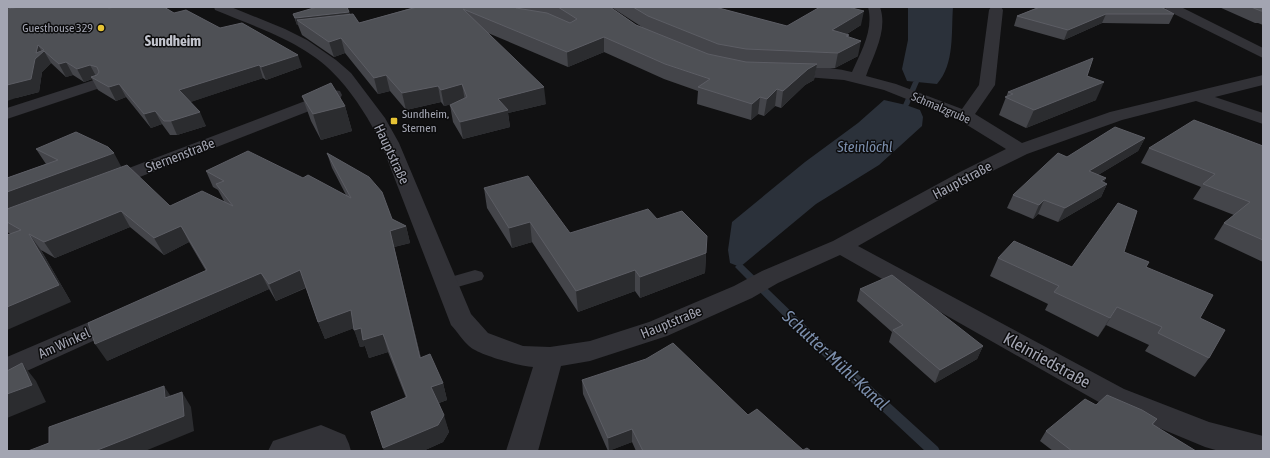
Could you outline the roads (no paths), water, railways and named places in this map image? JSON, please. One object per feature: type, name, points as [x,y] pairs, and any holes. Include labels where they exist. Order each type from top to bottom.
[{"type":"street","name":"Hauptstraße","points":[[220,7],[280,32],[302,44],[331,64],[344,76],[379,122],[387,138],[460,318],[479,340],[523,356],[550,357],[590,351],[658,329],[743,292],[770,277],[841,246],[968,176],[1020,150],[1116,116],[1199,97],[1263,80]]},
{"type":"street","points":[[856,78],[877,23],[876,11],[874,7]]},
{"type":"street","points":[[1171,7],[1263,54]]},
{"type":"street","points":[[965,116],[987,85],[996,10]]},
{"type":"street","points":[[280,32],[303,30]]},
{"type":"street","name":"Schmalzgrube","points":[[774,72],[832,74],[856,78],[890,87],[965,116],[1020,150]]},
{"type":"street","points":[[7,114],[97,84]]},
{"type":"street","name":"Sternenstraße","points":[[88,190],[352,87]]},
{"type":"street","points":[[1199,97],[1263,119]]},
{"type":"street","name":"Kleinriedstraße","points":[[841,246],[1114,397],[1205,434],[1263,450]]},
{"type":"street","name":"Am Winkel","points":[[7,369],[137,310]]},
{"type":"street","points":[[522,451],[550,357]]},
{"type":"street","points":[[284,451],[321,438],[334,444],[335,451]]},
{"type":"lane","points":[[447,284],[475,276]]},
{"type":"water","points":[[908,7],[953,7],[951,47],[947,67],[937,84],[907,81],[902,69],[908,40]]},
{"type":"water","name":"Steinlöchl","points":[[884,100],[920,110],[923,117],[922,126],[879,165],[816,204],[740,267],[730,263],[728,250],[732,222],[805,162],[858,123]]},
{"type":"waterway","points":[[906,105],[916,82]]},
{"type":"waterway","name":"Schutter-Mühl-Kanal","points":[[740,267],[825,351],[934,451]]},
{"type":"place","name":"Guesthouse 329","points":[[101,28]]},
{"type":"place","name":"Sundheim, Sternen","points":[[394,121]]},
{"type":"district","name":"Sundheim","points":[[173,40]]}]
